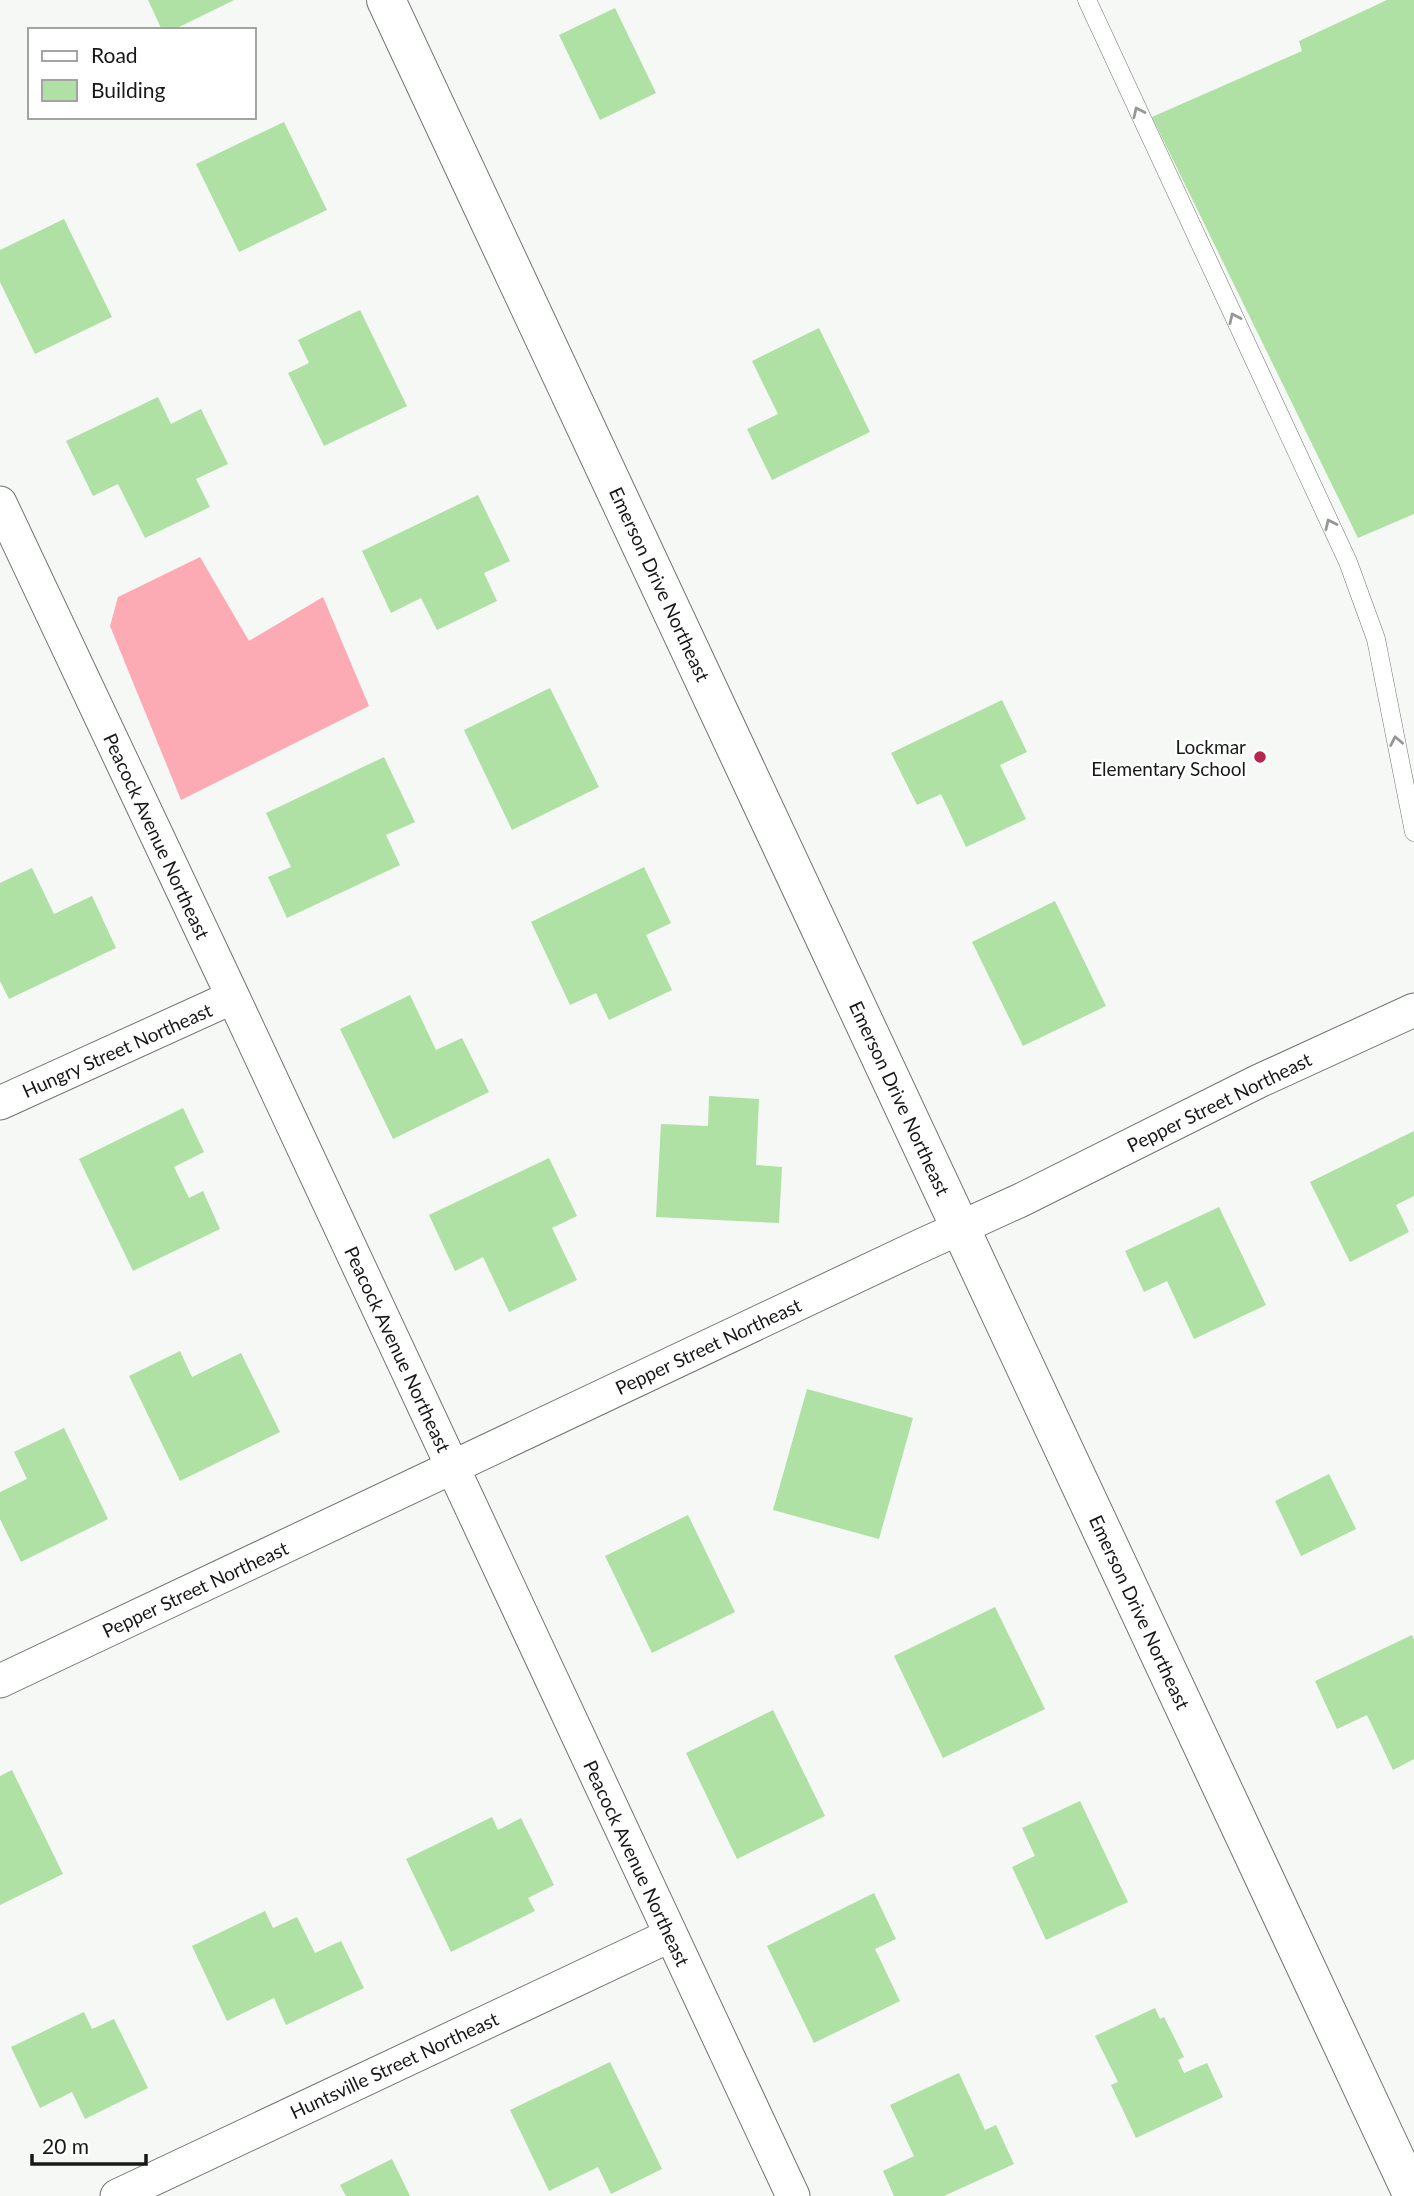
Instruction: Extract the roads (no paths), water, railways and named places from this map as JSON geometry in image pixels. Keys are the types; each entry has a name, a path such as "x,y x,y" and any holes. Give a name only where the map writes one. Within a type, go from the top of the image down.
{"street":[{"name":"Emerson Drive Northeast","path":"386,0 1413,2196"},
{"name":"Peacock Avenue Northeast","path":"0,503 793,2196"},
{"name":"Hungry Street Northeast","path":"0,1103 233,997"},
{"name":"Pepper Street Northeast","path":"0,1681 1021,1200 1257,1082 1414,1010"},
{"name":"Huntsville Street Northeast","path":"117,2196 671,1935"}],"lane":[{"path":"1087,0 1348,562 1376,639 1414,832"}],"place":[{"name":"Lockmar Elementary School","path":"1260,757"}]}
